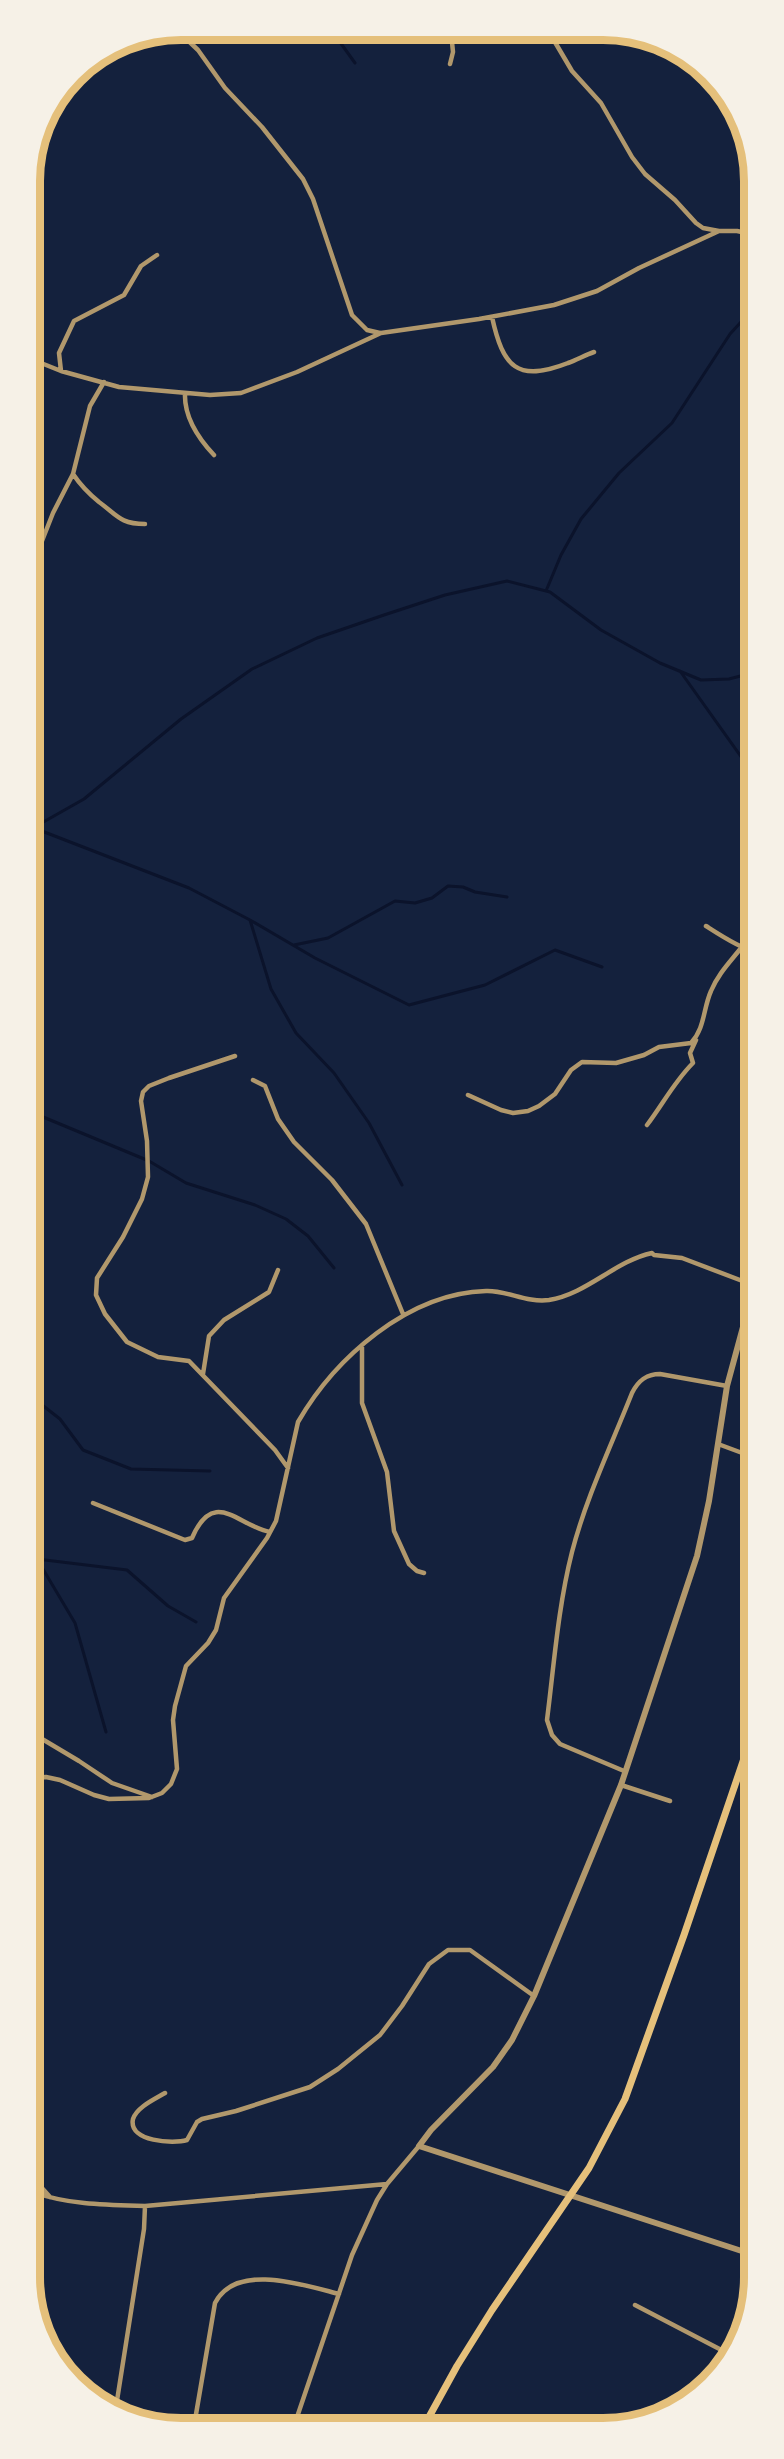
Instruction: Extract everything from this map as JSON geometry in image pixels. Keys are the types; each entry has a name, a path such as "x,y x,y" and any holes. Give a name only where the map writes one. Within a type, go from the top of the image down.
{"main road":[{"path":"428,2418 492,2310 571,2197 602,2147 625,2099 743,1761"}],"street":[{"path":"450,64 453,52 451,40"},
{"path":"554,40 572,70 601,103 632,157 645,174 704,228 744,232"},
{"path":"188,41 198,50 225,88 262,127 303,179 313,199 352,315 367,330 381,333"},
{"path":"41,363 119,387 229,395 255,389 381,333 492,317 554,305 597,291 639,268 719,231"},
{"path":"61,371 59,353 74,321 123,295 135,280 141,266 157,255"},
{"path":"492,317 501,348 521,371 532,373 544,371 594,352"},
{"path":"41,544 53,513 74,474 90,405 104,382"},
{"path":"185,393 187,412 200,437 214,455"},
{"path":"74,474 88,494 119,519 127,523 145,524"},
{"path":"647,1125 661,1107 673,1085 693,1063 690,1053 711,991 724,967 741,948 728,938 706,927"},
{"path":"468,1095 501,1110 513,1113 528,1111 555,1094 571,1070 582,1062 616,1063 644,1055 659,1047 686,1045 697,1037"},
{"path":"235,1056 169,1078 149,1086 143,1092 141,1101 148,1149 148,1177 142,1199 123,1237 98,1278 97,1299 105,1314 127,1342 158,1356 187,1360 203,1374 275,1450 288,1468"},
{"path":"253,1080 265,1086 279,1119 294,1142 332,1180 366,1224 403,1314"},
{"path":"40,1777 60,1780 109,1799 152,1797 162,1793 171,1784 177,1769 173,1720 186,1666 216,1630 224,1598 270,1532 282,1498 289,1454 298,1422 304,1410 362,1345 403,1314 427,1304 485,1290 531,1300 550,1300 593,1282 641,1255 652,1252 654,1255 682,1258 743,1281"},
{"path":"203,1374 209,1336 224,1320 269,1292 278,1270"},
{"path":"297,2418 352,2255 377,2199 431,2130 493,2067 512,2040 534,1996 621,1785 697,1556 709,1501 727,1386 743,1325"},
{"path":"362,1345 362,1403 387,1472 394,1531 409,1564 424,1573"},
{"path":"624,1771 560,1744 549,1729 548,1720 560,1624 572,1554 580,1525 632,1394 640,1381 649,1375 660,1374 727,1386"},
{"path":"718,1444 743,1453"},
{"path":"93,1503 185,1540 192,1538 203,1518 220,1512 236,1516 261,1531 270,1532"},
{"path":"40,1738 112,1784 152,1797"},
{"path":"621,1785 670,1801"},
{"path":"165,2092 142,2108 134,2118 133,2124 136,2130 146,2138 172,2142 187,2140 197,2122 202,2119 236,2111 310,2087 338,2069 380,2035 429,1964 448,1950 470,1950 534,1996"},
{"path":"418,2146 743,2251"},
{"path":"40,2195 52,2199 94,2205 145,2206 387,2184"},
{"path":"40,2186 52,2199"},
{"path":"117,2403 144,2229 145,2206"},
{"path":"195,2418 215,2303 221,2293 228,2287 276,2279 339,2294"},
{"path":"635,2305 723,2351"}],"waterway":[{"path":"339,41 355,63"},
{"path":"546,591 561,555 581,519 619,473 672,423 730,334 744,319"},
{"path":"41,824 84,799 181,719 252,669 317,638 445,595 507,581 550,592 601,630 660,663 701,680 729,679 744,675"},
{"path":"680,671 744,760"},
{"path":"41,831 189,888 315,958 409,1005 485,985 555,950 602,967"},
{"path":"294,945 328,938 395,901 415,903 432,898 448,886 507,897"},
{"path":"250,920 271,989 296,1033 334,1073 369,1123 402,1185"},
{"path":"41,1116 149,1161 186,1183 255,1205 286,1219 308,1236 334,1268"},
{"path":"40,1404 60,1419 83,1450 131,1469 210,1471"},
{"path":"40,1559 127,1570 168,1606 196,1622"},
{"path":"40,1565 75,1623 106,1732"}]}
